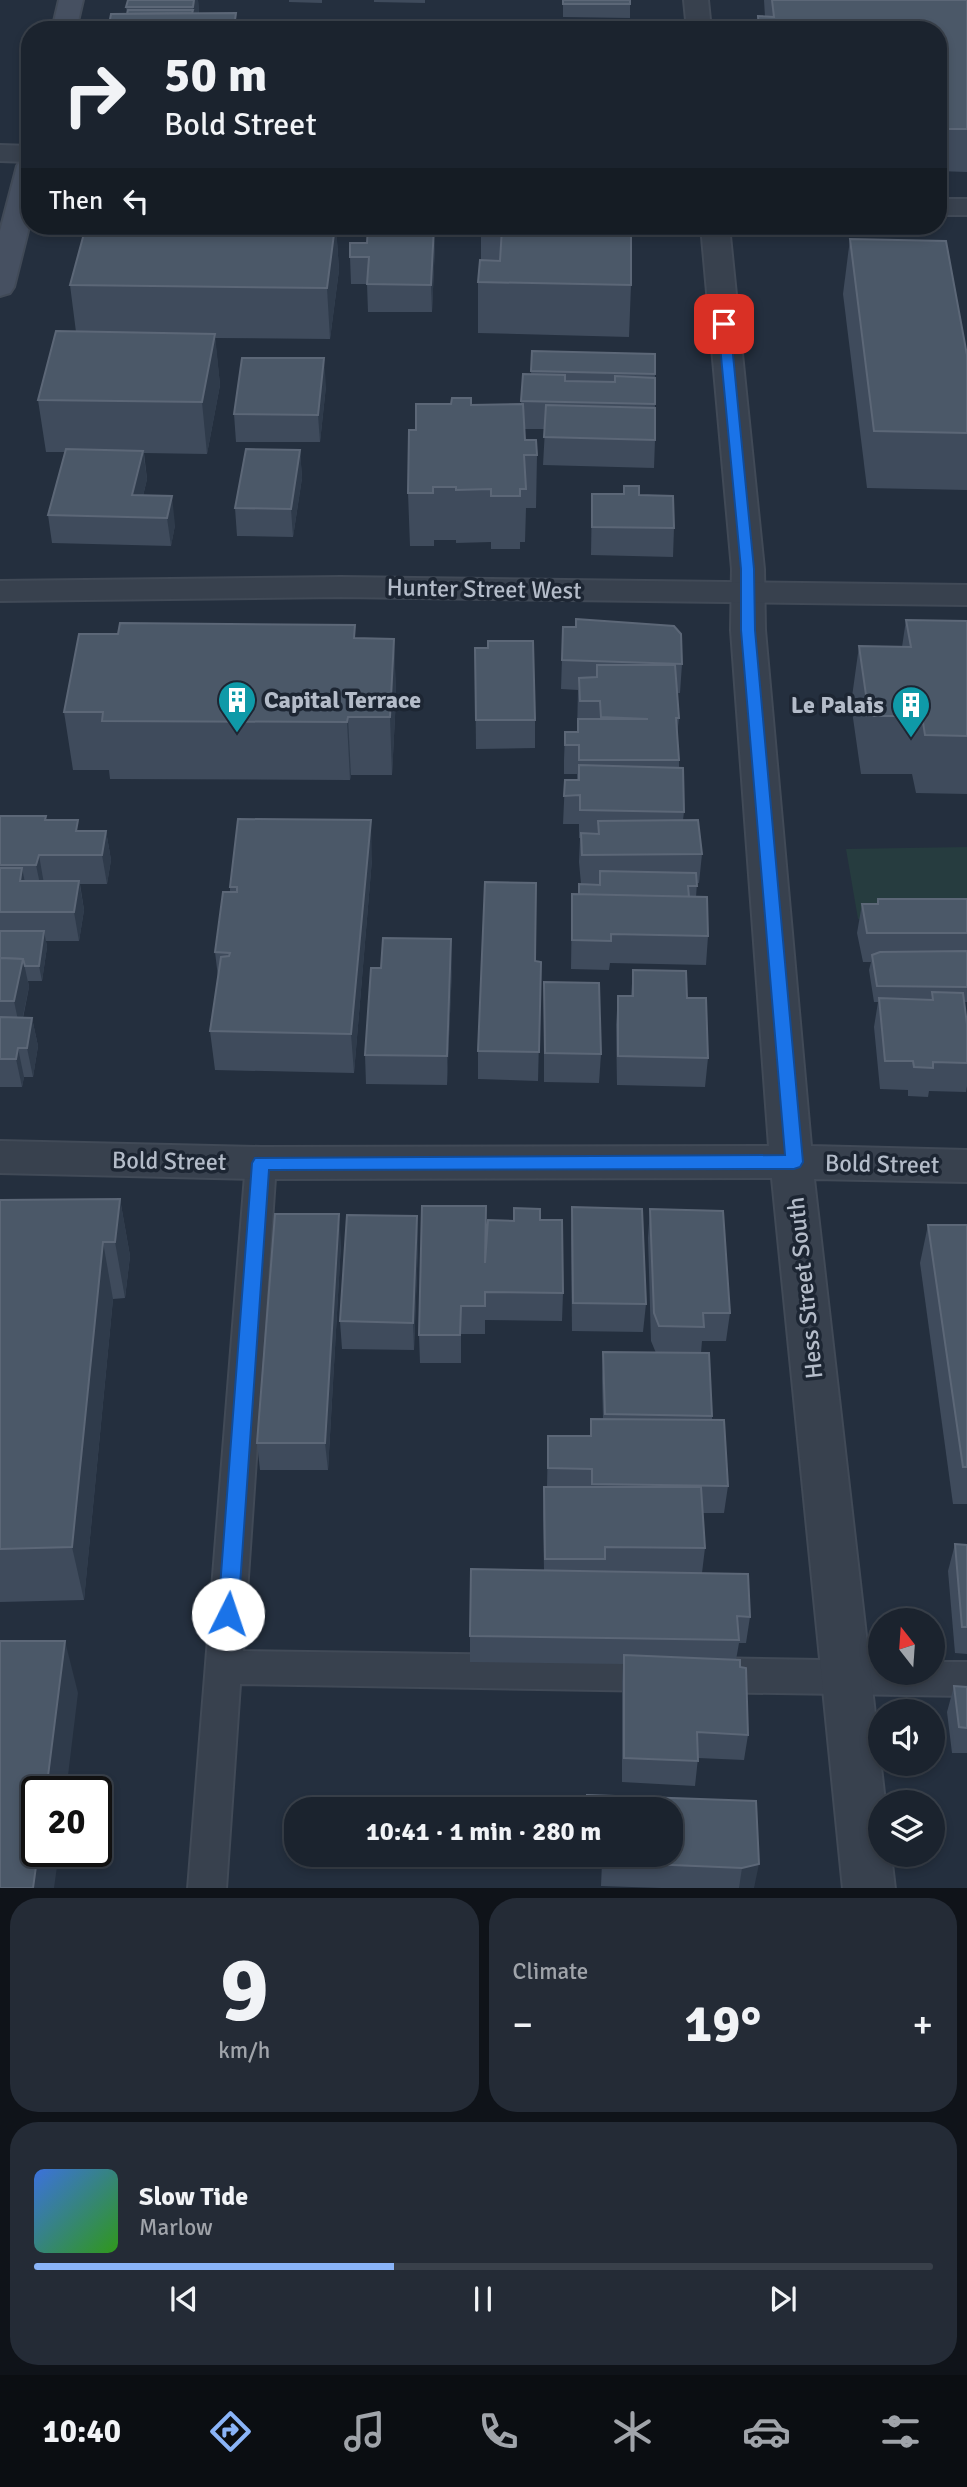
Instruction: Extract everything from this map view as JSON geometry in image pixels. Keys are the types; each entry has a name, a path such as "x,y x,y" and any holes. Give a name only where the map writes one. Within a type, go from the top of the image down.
{"main road":[{"path":"66,21 71,0"},
{"path":"0,288 21,214"}],"street":[{"path":"696,0 698,21"},
{"path":"0,153 21,154"},
{"path":"947,207 967,207"},
{"name":"Hess Street South","path":"716,235 748,569 749,643 796,1205 869,1888"},
{"name":"Hunter Street West","path":"0,591 341,587 967,595"},
{"name":"Bold Street","path":"0,1157 261,1163 794,1162 967,1166"}],"lane":[{"path":"207,1888 261,1163"},
{"path":"224,1667 967,1679"}],"green space":[{"path":"967,847 967,918 858,919 846,849"}],"building":[{"path":"128,0 194,0 193,7 126,7"},
{"path":"563,0 630,0 630,4 563,4"},
{"path":"772,0 967,0 967,129 947,129 947,21 758,21 758,16 774,17"},
{"path":"128,10 193,10 192,13 127,14"},
{"path":"236,13 235,20 271,20 110,21 111,14"},
{"path":"84,235 334,235 327,288 70,285"},
{"path":"367,235 434,235 431,285 367,284 369,257 350,257 350,243 367,243"},
{"path":"502,235 631,235 631,285 478,282 480,260 500,261"},
{"path":"850,239 946,241 967,355 967,433 874,431"},
{"path":"56,331 215,334 202,402 38,400"},
{"path":"532,351 655,354 655,374 531,371"},
{"path":"242,358 324,358 318,415 234,414"},
{"path":"523,374 565,375 565,381 615,382 615,376 655,378 655,404 521,401"},
{"path":"452,398 471,398 471,405 523,404 525,440 536,440 537,455 524,455 526,489 520,489 520,496 491,496 491,489 456,490 456,487 433,487 433,493 408,493 409,430 416,430 416,404 451,404"},
{"path":"546,405 655,408 655,440 544,437"},
{"path":"66,449 143,451 132,495 172,496 167,518 48,515"},
{"path":"246,449 300,450 291,509 235,508"},
{"path":"624,486 639,486 639,495 673,496 674,528 592,527 592,494 624,494"},
{"path":"576,619 674,626 681,634 682,664 562,660 563,627 576,627"},
{"path":"906,620 967,621 967,736 925,735 922,716 869,716 859,646 911,647"},
{"path":"120,623 355,625 354,638 394,639 390,717 348,717 347,722 102,721 103,712 64,712 79,634 118,634"},
{"path":"488,641 533,641 535,720 476,720 475,648 488,648"},
{"path":"597,665 675,665 679,760 579,760 579,745 565,745 565,732 578,732 578,719 648,719 601,717 600,701 580,701 579,678 597,677"},
{"path":"579,765 683,768 684,812 580,810 580,795 564,796 565,780 579,780"},
{"path":"0,816 46,816 45,820 78,820 76,831 106,831 102,855 39,855 36,865 0,865"},
{"path":"238,819 371,820 351,1034 210,1031 221,957 229,956 230,953 215,952 223,892 237,892 237,887 230,887"},
{"path":"698,820 702,854 582,855 581,833 599,834 598,821"},
{"path":"0,868 22,868 20,881 79,881 74,912 0,912"},
{"path":"600,871 696,873 697,886 688,886 689,897 579,895 579,884 600,885"},
{"path":"485,882 536,883 535,961 541,962 539,1052 478,1051"},
{"path":"572,894 707,897 708,936 611,934 611,941 572,940"},
{"path":"878,899 967,899 967,933 867,933 862,904 878,904"},
{"path":"0,931 44,931 39,966 25,966 23,959 0,958"},
{"path":"383,938 451,939 447,1056 365,1055 371,968 381,968"},
{"path":"967,951 967,987 877,986 872,955 880,952"},
{"path":"0,958 23,959 14,1001 0,1001"},
{"path":"633,970 686,971 687,998 706,998 708,1058 618,1056 618,996 633,996"},
{"path":"544,982 599,983 601,1054 545,1053"},
{"path":"932,992 963,993 967,1024 967,1063 933,1062 933,1068 914,1067 913,1061 885,1061 879,998 933,1000"},
{"path":"0,1017 32,1018 27,1048 18,1048 16,1059 0,1059"},
{"path":"120,1199 115,1242 103,1242 72,1547 0,1549 0,1200"},
{"path":"422,1206 486,1206 485,1263 488,1220 514,1221 514,1208 540,1209 540,1220 562,1220 563,1293 485,1292 485,1306 461,1306 460,1335 419,1335"},
{"path":"572,1207 642,1209 646,1304 573,1303"},
{"path":"650,1209 723,1211 730,1313 703,1313 704,1327 659,1326 654,1313"},
{"path":"275,1214 339,1214 325,1443 257,1443"},
{"path":"347,1215 417,1216 413,1323 340,1321"},
{"path":"928,1225 967,1225 967,1467 963,1467"},
{"path":"603,1352 709,1353 712,1416 605,1414"},
{"path":"591,1419 724,1420 728,1486 592,1484 592,1469 548,1468 548,1436 591,1436"},
{"path":"544,1487 701,1487 705,1548 605,1547 605,1559 545,1559"},
{"path":"955,1544 967,1545 967,1627 962,1627"},
{"path":"471,1569 748,1574 750,1617 737,1616 739,1640 470,1636"},
{"path":"0,1641 65,1641 48,1776 21,1776 21,1867 36,1867 33,1888 0,1888"},
{"path":"624,1655 740,1660 740,1667 746,1668 748,1735 697,1732 698,1761 624,1758"},
{"path":"954,1686 967,1687 967,1728 959,1727"},
{"path":"587,1795 643,1797 587,1797"},
{"path":"683,1798 756,1801 759,1864 742,1868 683,1865"}],"place":[{"name":"Capital Terrace","path":"237,734"},
{"name":"Le Palais","path":"911,739"}],"route":[{"path":"228,1614 261,1163 794,1162 748,630 748,569 724,324"}]}
